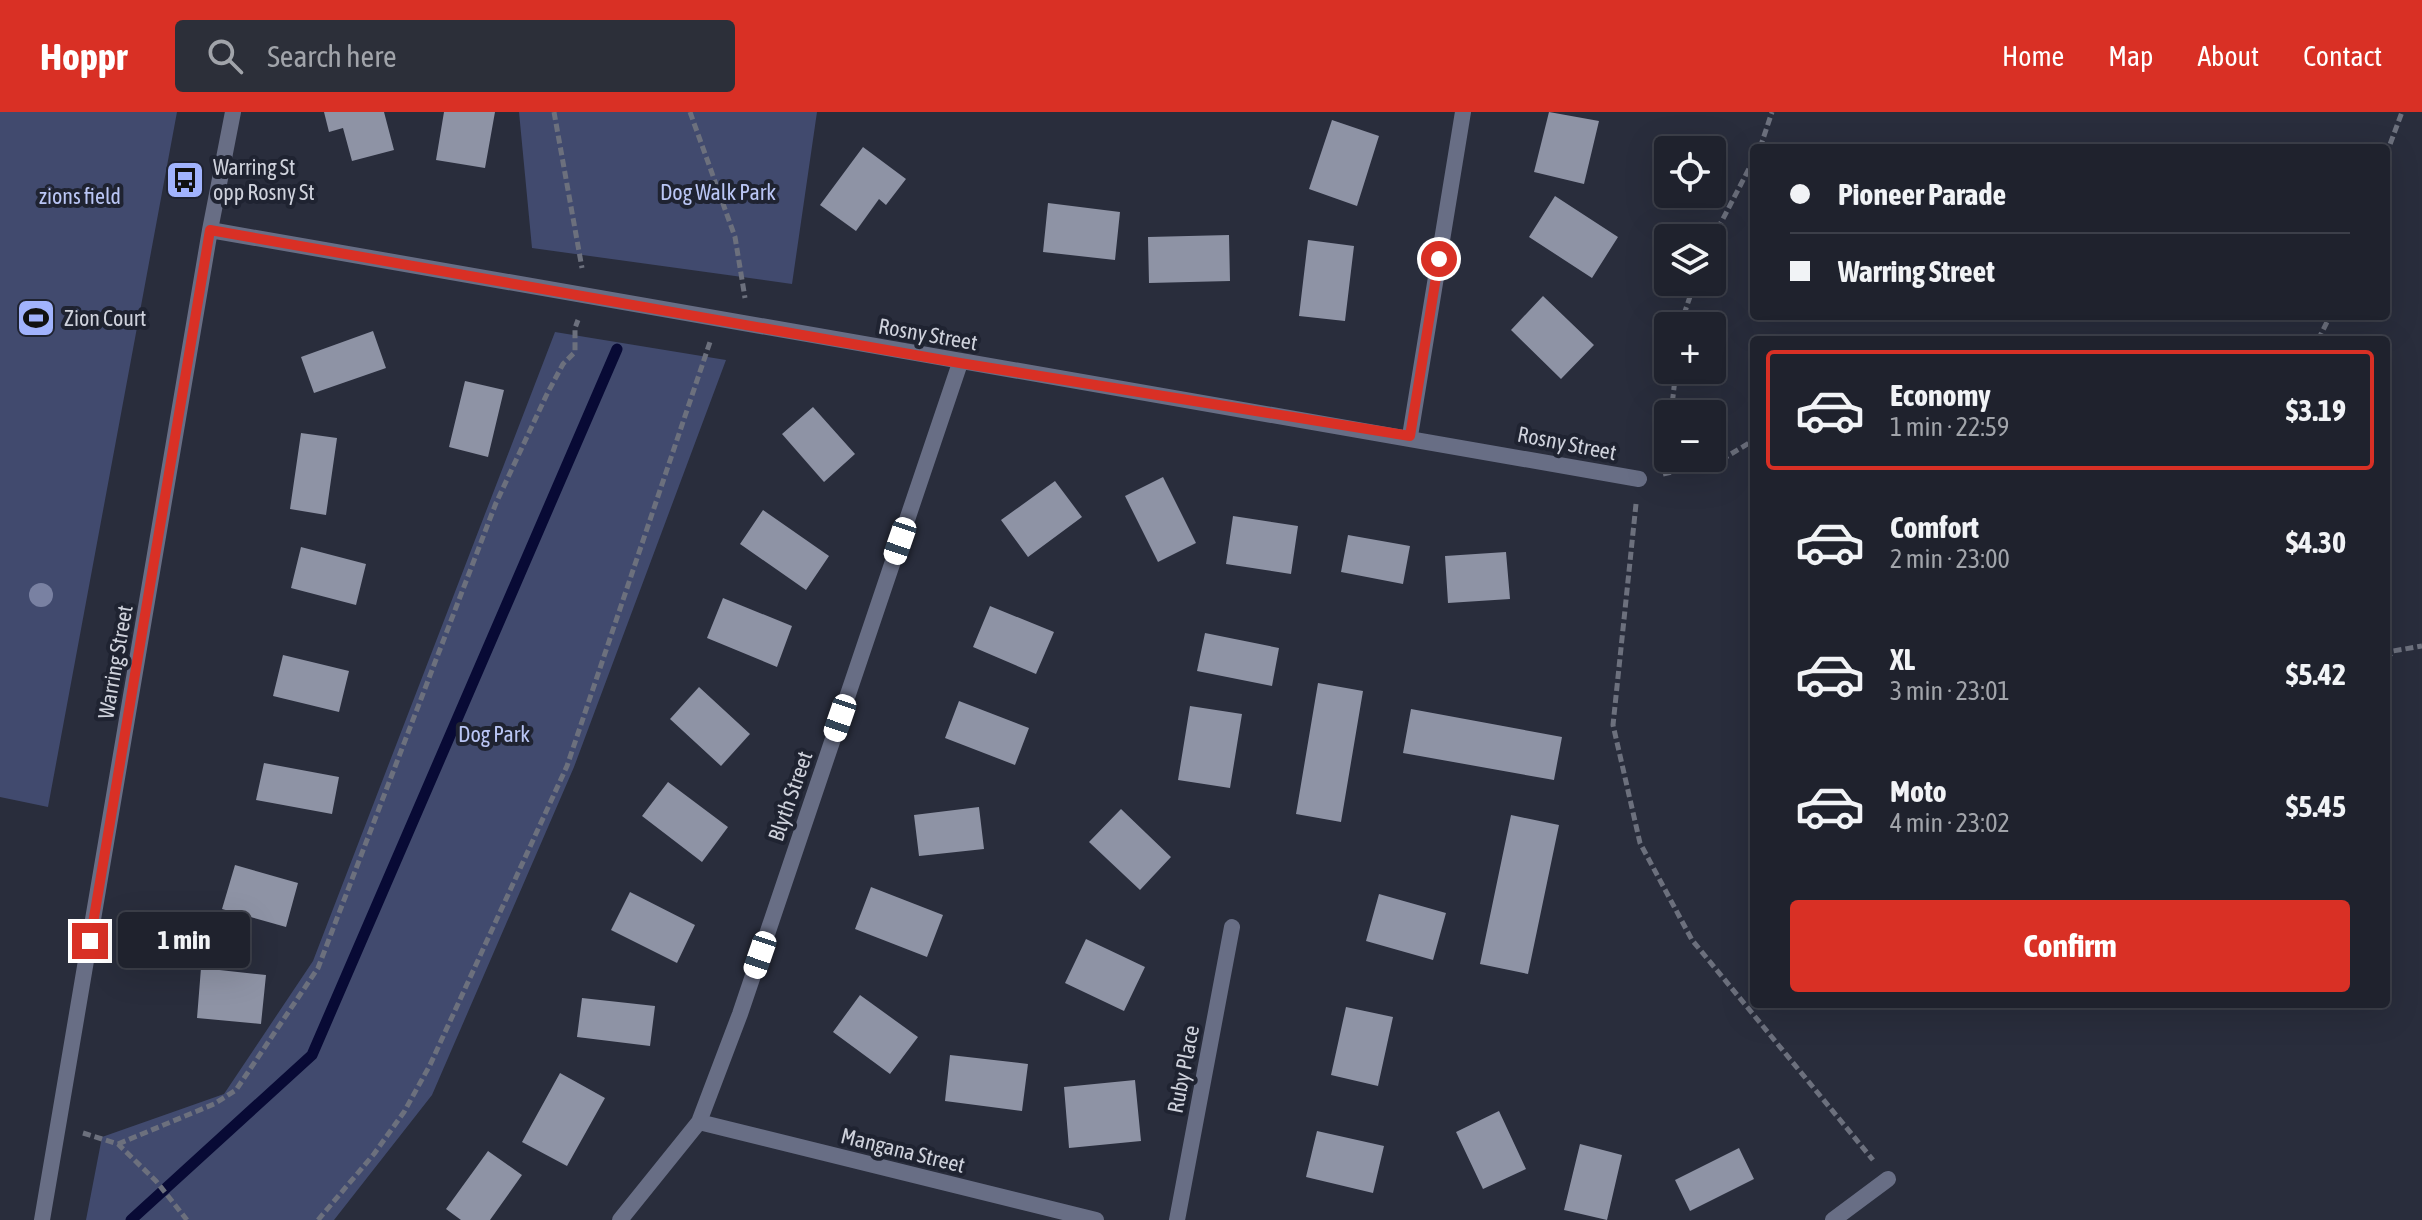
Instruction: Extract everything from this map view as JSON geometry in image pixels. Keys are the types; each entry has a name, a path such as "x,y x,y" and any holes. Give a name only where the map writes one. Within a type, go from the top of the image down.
{"street":[{"name":"Warring Street","path":"42,1220 210,230 233,112"},
{"path":"1410,436 1463,112"},
{"name":"Rosny Street","path":"210,230 588,298 750,323 960,363 1410,436 1639,479"},
{"name":"Blyth Street","path":"620,1220 699,1122 740,1014 960,363"},
{"name":"Ruby Place","path":"1177,1220 1232,927"},
{"name":"Mangana Street","path":"699,1122 1096,1220"},
{"path":"1833,1220 1888,1179"}],"path":[{"path":"118,1144 214,1104 236,1090 318,968 496,503 547,394 563,364 575,352 575,328 588,298 554,112"},
{"path":"690,112 735,237 750,323"},
{"path":"1761,144 1772,112"},
{"path":"2390,144 2402,112"},
{"path":"1720,224 1750,167"},
{"path":"318,1220 374,1154 404,1112 430,1065 539,834 608,653 717,318"},
{"path":"1750,442 1716,463 1639,479 1613,725 1640,843 1692,940 1888,1179"},
{"path":"2390,655 2393,651 2422,646"},
{"path":"59,1126 118,1144 156,1181 187,1220"}],"green space":[{"name":"zions field","path":"0,112 177,112 48,807 0,797"},
{"name":"Dog Walk Park","path":"519,112 817,112 792,284 532,248"},
{"name":"Dog Park","path":"555,332 726,360 574,767 432,1095 334,1220 86,1220 102,1137 224,1094 313,961"}],"building":[{"path":"324,112 384,112 394,150 352,161 343,128 329,132"},
{"path":"444,112 495,112 485,168 436,160"},
{"path":"1549,112 1599,121 1584,184 1534,172"},
{"path":"1332,120 1379,136 1357,206 1309,189"},
{"path":"863,147 906,179 886,205 879,199 856,231 820,205"},
{"path":"1555,196 1618,237 1592,278 1529,237"},
{"path":"1048,203 1120,212 1115,260 1043,252"},
{"path":"1229,235 1230,281 1149,283 1148,237"},
{"path":"1308,240 1354,246 1345,321 1299,316"},
{"path":"1543,296 1594,345 1561,379 1511,330"},
{"path":"373,331 386,368 314,393 301,357"},
{"path":"465,381 504,390 488,457 449,447"},
{"path":"813,407 855,454 824,482 782,434"},
{"path":"301,433 337,438 326,515 290,509"},
{"path":"1163,477 1196,543 1158,562 1125,496"},
{"path":"1055,481 1082,517 1028,557 1001,520"},
{"path":"763,510 829,556 806,590 740,544"},
{"path":"1233,516 1298,526 1291,574 1226,564"},
{"path":"1348,535 1410,546 1403,584 1341,572"},
{"path":"301,547 366,564 356,605 291,588"},
{"path":"1506,552 1510,599 1448,603 1445,556"},
{"path":"723,598 792,626 777,667 707,638"},
{"path":"990,606 1054,632 1036,674 973,647"},
{"path":"1205,633 1279,648 1272,686 1197,671"},
{"path":"283,655 349,671 339,712 273,696"},
{"path":"1318,683 1363,691 1341,822 1296,814"},
{"path":"699,687 750,734 721,766 670,719"},
{"path":"959,701 1029,728 1015,765 945,738"},
{"path":"1190,706 1242,714 1230,788 1178,780"},
{"path":"1411,709 1562,737 1554,780 1403,753"},
{"path":"264,763 339,777 332,814 256,800"},
{"path":"668,782 728,827 702,862 642,816"},
{"path":"979,807 984,849 919,856 914,815"},
{"path":"1121,809 1171,857 1140,890 1089,842"},
{"path":"1511,815 1559,825 1528,974 1480,964"},
{"path":"235,865 298,883 286,927 222,909"},
{"path":"871,887 943,915 927,957 855,929"},
{"path":"630,892 695,925 677,963 611,930"},
{"path":"1379,894 1446,913 1433,960 1366,941"},
{"path":"1086,939 1145,967 1124,1011 1065,983"},
{"path":"201,968 266,975 261,1024 197,1018"},
{"path":"860,995 918,1037 890,1074 833,1032"},
{"path":"582,998 655,1006 650,1046 577,1037"},
{"path":"1346,1007 1393,1017 1378,1086 1331,1075"},
{"path":"950,1055 1028,1064 1022,1111 945,1101"},
{"path":"560,1073 605,1098 567,1166 522,1142"},
{"path":"1135,1080 1141,1141 1069,1148 1064,1087"},
{"path":"1499,1111 1526,1169 1483,1189 1456,1132"},
{"path":"1317,1131 1384,1146 1373,1193 1306,1177"},
{"path":"1580,1144 1622,1155 1607,1220 1564,1210"},
{"path":"1739,1148 1754,1179 1690,1211 1675,1180"},
{"path":"488,1151 522,1175 490,1220 461,1220 446,1209"}],"waterway":[{"path":"131,1220 312,1055 617,349"}],"place":[{"name":"Warring St opp Rosny St","path":"185,180"},
{"name":"Zion Court","path":"36,318"}],"route":[{"path":"90,941 210,230 588,298 750,323 960,363 1410,436 1439,259"}]}
